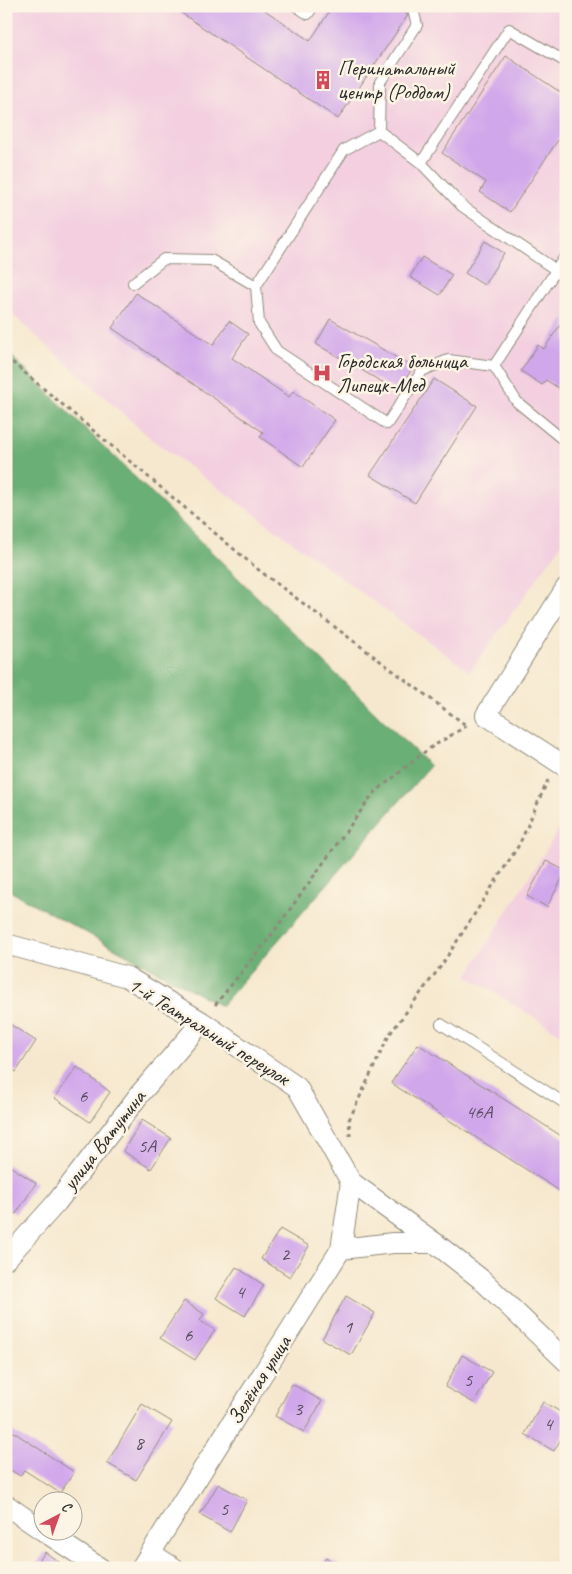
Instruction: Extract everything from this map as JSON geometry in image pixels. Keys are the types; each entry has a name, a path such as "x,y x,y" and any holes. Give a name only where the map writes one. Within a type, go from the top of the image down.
{"street":[{"path":"561,764 486,715 566,588"},
{"name":"1-й Театральный переулок","path":"6,944 127,977 202,1022 297,1087 351,1182 482,1280 566,1360"},
{"name":"улица Ватутина","path":"10,1248 57,1202 139,1095 202,1022"},
{"name":"Зелёная улица","path":"145,1560 341,1249 351,1182"},
{"path":"341,1249 393,1243 435,1243"},
{"path":"6,1506 32,1523"},
{"path":"61,1542 100,1568"},
{"path":"145,1560 174,1568"}],"lane":[{"path":"296,6 308,14 313,6"},
{"path":"379,131 380,82 418,25 412,6"},
{"path":"421,163 509,29 566,62"},
{"path":"379,131 421,163 462,206 556,270"},
{"path":"379,131 344,150 256,286 259,322 277,351 387,424 422,371 448,360 494,366 517,402 566,442"},
{"path":"494,366 566,255"},
{"path":"133,283 164,259 211,260 256,286"},
{"path":"441,1024 566,1104"}],"path":[{"path":"6,357 260,572 467,726"},
{"path":"202,1022 270,937 374,794 426,750 486,715"},
{"path":"350,1138 350,1120 389,1035 441,966 519,845 561,764"}],"shaded area":[{"name":"Городская больница Липецк-Мед","path":"6,6 566,6 566,538 470,672 149,437 6,309"},
{"path":"566,818 566,1037 467,976"}],"green space":[{"path":"6,351 430,766 221,1006 6,889"}],"building":[{"name":"Перинатальный центр (Роддом)","path":"171,6 259,6 310,41 333,6 395,6 408,15 338,119"},
{"path":"506,56 566,96 566,128 510,212 480,192 486,182 442,153"},
{"path":"485,241 504,253 484,285 465,273"},
{"path":"422,257 452,275 440,295 410,277"},
{"path":"136,293 213,345 229,321 248,334 232,358 289,397 293,391 335,420 303,467 260,437 263,432 112,328"},
{"path":"566,316 566,393 546,380 542,385 521,371 538,345 544,349"},
{"path":"330,319 413,367 398,391 316,344"},
{"path":"434,379 477,406 415,503 370,475"},
{"path":"546,861 566,871 547,907 527,896"},
{"path":"8,1023 36,1041 16,1072 6,1065 6,1025"},
{"path":"418,1044 566,1139 566,1195 391,1083"},
{"path":"77,1067 110,1092 90,1122 55,1098"},
{"path":"142,1120 171,1138 151,1169 123,1151"},
{"path":"8,1165 36,1183 16,1214 6,1207 6,1167"},
{"path":"280,1229 309,1246 290,1277 261,1259"},
{"path":"236,1267 264,1285 245,1316 216,1298"},
{"path":"346,1296 375,1313 351,1355 322,1339"},
{"path":"184,1301 204,1314 200,1321 215,1330 195,1360 160,1338"},
{"path":"462,1355 492,1372 474,1403 445,1387"},
{"path":"292,1384 322,1401 304,1432 275,1416"},
{"path":"543,1402 566,1415 566,1430 554,1451 525,1434"},
{"path":"142,1404 172,1422 136,1480 107,1463"},
{"path":"12,1431 74,1472 61,1492 24,1470 20,1476 6,1467 6,1439"},
{"path":"218,1484 247,1500 230,1532 200,1515"},
{"path":"45,1552 67,1568 34,1568"},
{"path":"326,1558 344,1568 320,1568"}],"place":[{"name":"Перинатальный центр (Роддом)","path":"323,80"},
{"name":"Городская больница Липецк-Мед","path":"322,373"}]}
